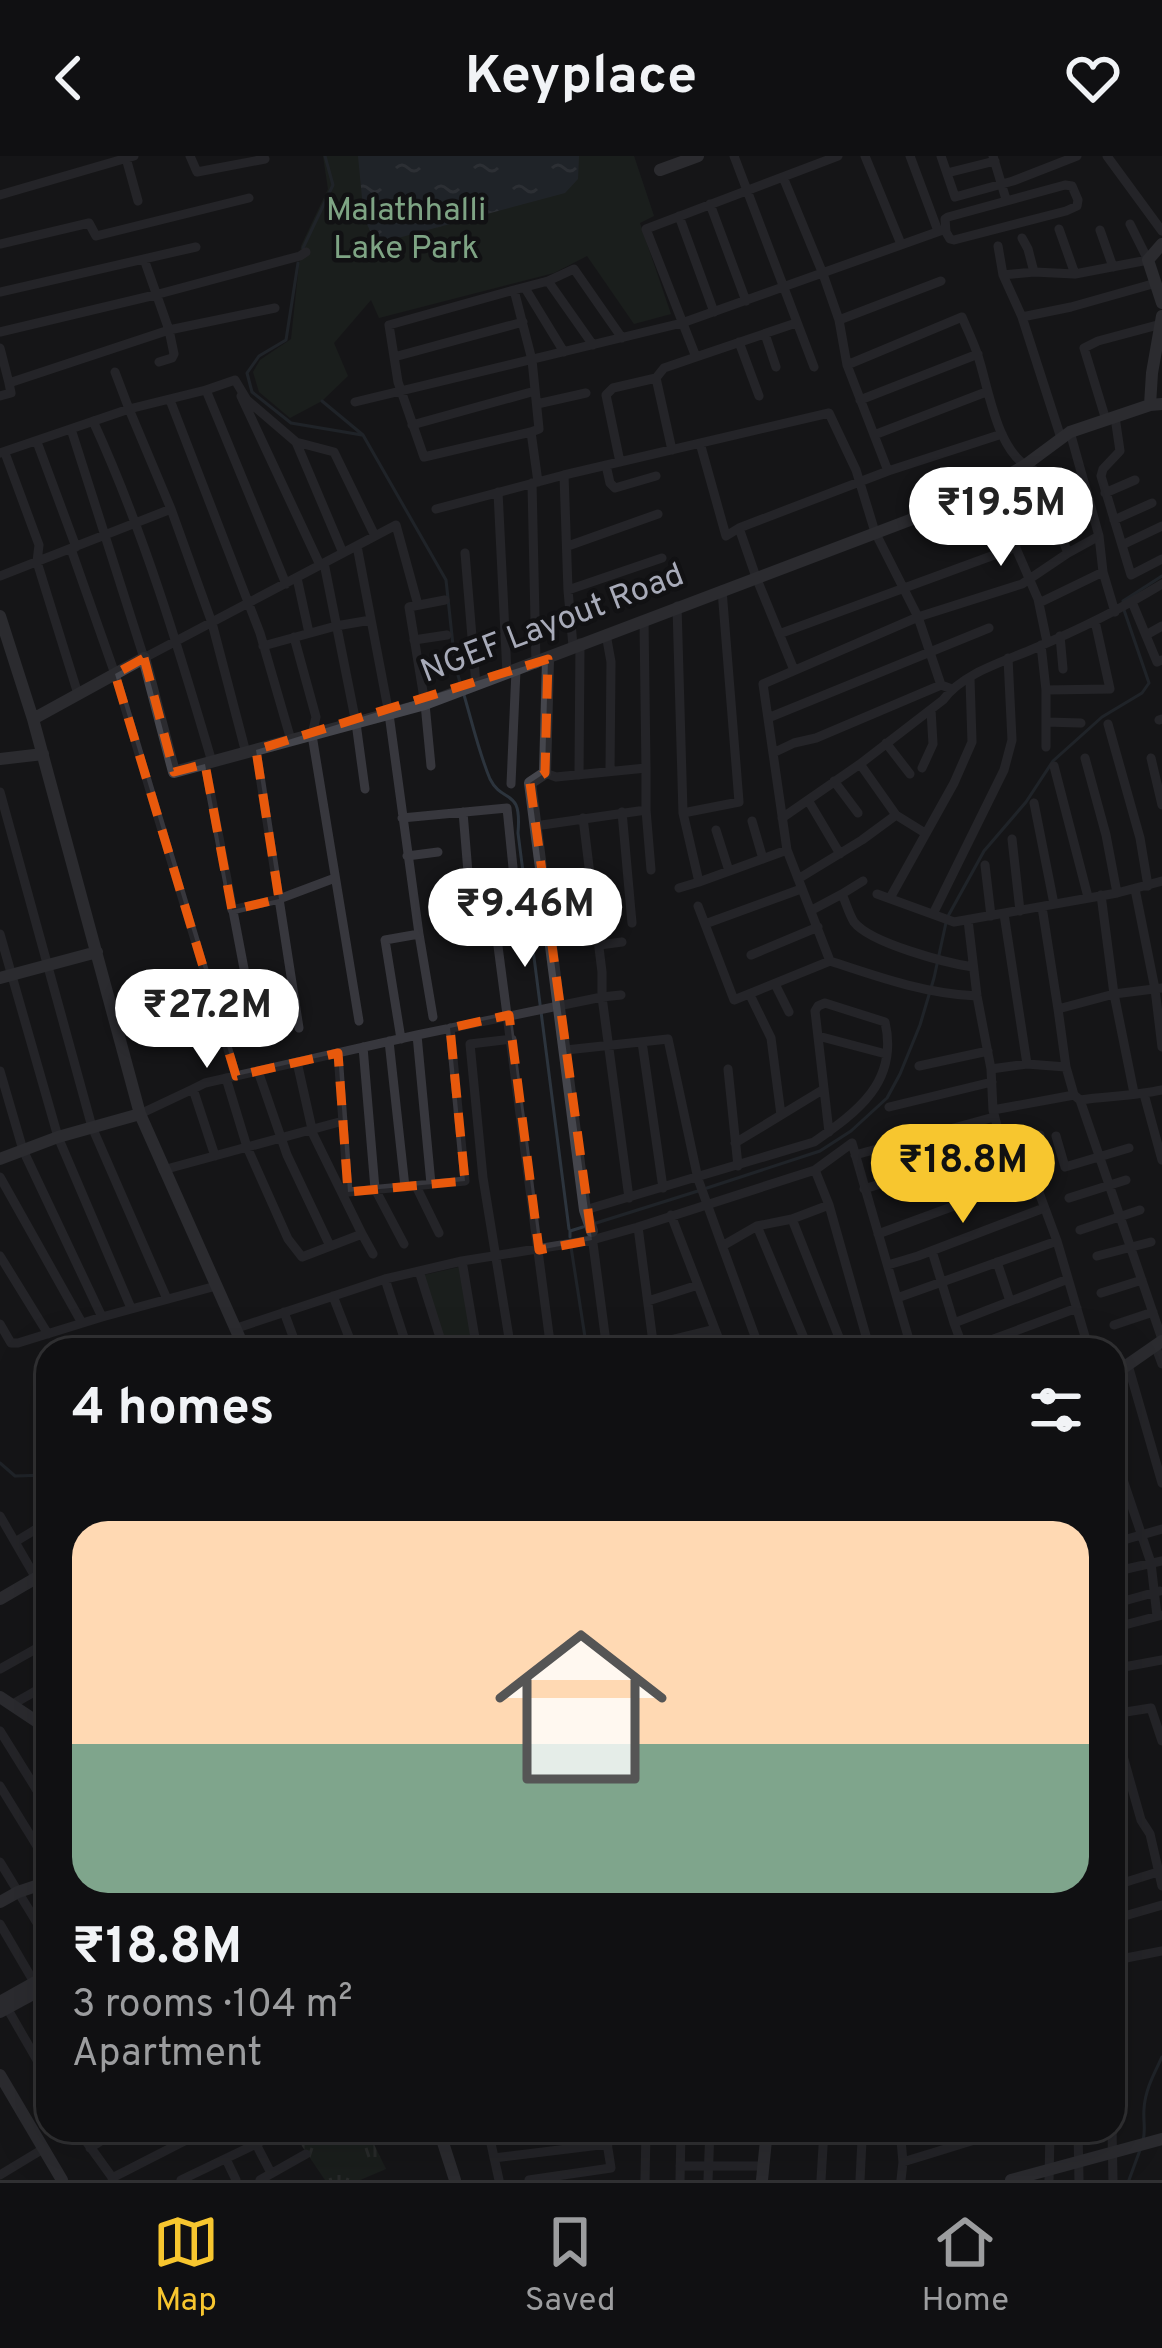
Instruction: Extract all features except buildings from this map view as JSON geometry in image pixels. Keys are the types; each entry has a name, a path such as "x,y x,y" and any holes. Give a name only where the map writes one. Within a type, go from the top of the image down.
{"street":[{"path":"190,156 197,172 265,159"},
{"path":"660,170 698,156"},
{"path":"734,156 814,368"},
{"path":"696,357 646,229 838,156"},
{"path":"865,156 901,244"},
{"path":"910,156 941,231 950,239 1066,211 1077,206 1078,200 1072,185 1065,184 948,217 941,231"},
{"path":"940,156 955,197 1077,156"},
{"path":"0,195 130,157 138,201"},
{"path":"1110,157 1162,231"},
{"path":"947,173 994,159 1005,196"},
{"path":"783,178 823,274 847,364 888,471"},
{"path":"0,244 89,223 96,236 249,198"},
{"path":"710,204 746,301"},
{"path":"679,216 714,312"},
{"path":"1130,224 1162,303"},
{"path":"1059,229 1075,274"},
{"path":"1100,230 1113,267"},
{"path":"355,402 682,323 941,231"},
{"path":"1022,238 1034,272"},
{"path":"1003,275 1075,274 1113,267 1148,260 1162,244"},
{"path":"998,246 1003,275 1066,435 1099,536 1103,572 1145,635 1157,662 1162,660"},
{"path":"0,292 196,248"},
{"path":"0,332 306,252"},
{"path":"144,259 174,355 159,362"},
{"path":"520,289 539,429 424,457 400,392 389,325 548,281 574,268 622,338"},
{"path":"548,281 593,345"},
{"path":"838,320 941,281"},
{"path":"1022,316 1156,283"},
{"path":"520,289 564,352"},
{"path":"9,383 169,331 275,308"},
{"path":"847,364 962,317 1002,434 1024,466 1034,470 1068,553"},
{"path":"1156,405 1161,320 1084,348 1120,451 1101,476 1130,575 1162,560"},
{"path":"394,357 523,322"},
{"path":"620,462 606,395 613,388 656,378 664,368 796,323"},
{"path":"765,334 776,367"},
{"path":"739,342 759,396"},
{"path":"0,348 11,393 0,396"},
{"path":"860,400 978,354"},
{"path":"115,372 212,622 251,751 299,1028"},
{"path":"656,378 672,450"},
{"path":"78,694 37,562 39,545 3,453 129,409 235,380"},
{"path":"235,380 247,400 296,442 334,452 375,536"},
{"path":"235,380 322,564 356,723 365,790"},
{"path":"206,391 286,584"},
{"path":"412,425 536,391"},
{"path":"874,435 986,392"},
{"path":"537,404 586,393"},
{"path":"170,400 263,646 290,740"},
{"name":"NGEF Layout Road","path":"209,763 424,704 542,661 939,509 1024,466 1066,435 1156,405"},
{"path":"436,508 829,413 875,532 918,617 946,687 943,700 931,710 782,818"},
{"path":"93,421 176,641 209,763 258,1042"},
{"path":"71,429 144,658 174,772 209,763"},
{"path":"531,432 545,773"},
{"path":"700,443 726,536 888,471 1002,434"},
{"path":"38,442 115,674 247,1147 298,1256 362,1234"},
{"path":"296,442 343,553"},
{"path":"606,465 615,488 656,476"},
{"path":"565,475 579,775"},
{"path":"1105,493 1135,480"},
{"path":"989,486 1039,603 1046,747"},
{"path":"498,492 512,671 511,784"},
{"path":"1114,520 1152,503"},
{"path":"0,576 171,508"},
{"path":"568,546 658,514"},
{"path":"33,718 396,525 418,605"},
{"path":"1122,545 1162,526"},
{"path":"739,528 794,670"},
{"path":"830,961 787,850 763,684 918,617 1030,579 1099,536"},
{"path":"357,546 389,714 434,1017"},
{"path":"779,634 1016,547"},
{"path":"466,553 467,689"},
{"path":"568,590 662,558"},
{"path":"1039,603 1103,572"},
{"path":"297,578 308,633"},
{"path":"773,753 970,679 1124,607 1162,584"},
{"path":"683,813 739,802 722,590"},
{"path":"430,766 409,607 445,601"},
{"path":"677,607 683,813 699,881"},
{"path":"0,616 33,718 140,1114 241,1338"},
{"path":"263,646 371,620"},
{"path":"644,621 651,870"},
{"path":"1046,690 1110,689 1095,621"},
{"path":"1145,635 1162,626"},
{"path":"768,718 989,628"},
{"path":"606,634 611,662 610,771"},
{"path":"414,640 447,635"},
{"path":"294,637 316,717 312,734 358,1021"},
{"path":"1060,637 1063,670"},
{"path":"933,914 1004,770 1012,740 1008,658"},
{"path":"890,898 972,742 970,679"},
{"path":"922,767 933,744 931,710"},
{"path":"1046,722 1081,723"},
{"path":"1108,724 1140,838 1148,886"},
{"path":"886,743 910,774"},
{"path":"0,759 43,754"},
{"path":"1085,758 1117,893"},
{"path":"1151,758 1162,805"},
{"path":"860,764 896,815 925,832"},
{"path":"1054,766 1095,896 1139,1094 1162,1160"},
{"path":"545,773 556,777 646,768"},
{"path":"545,773 530,783 546,1008 566,1050 605,1338"},
{"path":"834,781 858,813"},
{"path":"0,792 92,1127 167,1298"},
{"path":"808,800 840,854"},
{"path":"1034,803 1054,904"},
{"path":"402,818 507,808 518,917 495,920 550,1338"},
{"path":"535,826 646,810"},
{"path":"464,812 473,933 496,931"},
{"path":"622,812 632,922"},
{"path":"705,924 800,884 896,815"},
{"path":"583,818 628,1198"},
{"path":"752,821 763,859"},
{"path":"716,830 729,871"},
{"path":"1012,839 1020,911"},
{"path":"679,888 787,850"},
{"path":"407,856 438,852"},
{"path":"985,865 991,916"},
{"path":"232,910 335,878"},
{"path":"812,910 863,881"},
{"path":"877,894 949,921 1162,881"},
{"path":"1135,889 1159,989 1162,1047"},
{"path":"842,895 856,926 927,957 973,967"},
{"path":"698,906 734,1000 830,961 930,991 977,996"},
{"path":"1042,907 1066,1066 1153,1312 1162,1364"},
{"path":"1004,914 1027,1064"},
{"path":"968,920 991,1069 993,1113 1002,1145"},
{"path":"751,955 818,927"},
{"path":"0,934 6,976 58,1137 131,1309"},
{"path":"419,934 386,940 410,1186 439,1232"},
{"path":"599,945 622,942"},
{"path":"6,976 97,952"},
{"path":"775,984 789,1012"},
{"path":"1058,1009 1114,994 1159,989"},
{"path":"0,1159 140,1114 231,1077 621,995"},
{"path":"750,995 771,1038 781,1115"},
{"path":"237,1328 385,1279 557,1246 628,1198 698,1181 814,1142 829,1132 866,1102 879,1084 886,1054 885,1022 825,1004 815,1011 829,1132"},
{"path":"338,1053 348,1192 465,1181 450,1028"},
{"path":"417,1035 431,1184"},
{"path":"818,1036 886,1054"},
{"path":"510,1338 483,1178 470,1044 512,1039"},
{"path":"566,1050 668,1039 698,1181 756,1338"},
{"path":"642,1042 663,1188"},
{"path":"363,1047 375,1190 404,1244"},
{"path":"919,1066 988,1051"},
{"path":"297,1062 311,1129 373,1254"},
{"path":"991,1069 1066,1066"},
{"path":"728,1069 737,1166"},
{"path":"0,1071 23,1150 102,1317"},
{"path":"258,1071 287,1155 330,1246"},
{"path":"889,1107 992,1082"},
{"path":"193,1089 214,1156"},
{"path":"735,1143 824,1089"},
{"path":"856,1154 993,1113 1162,1090"},
{"path":"163,1170 343,1120"},
{"path":"864,1189 1040,1135"},
{"path":"1056,1136 1065,1167 1129,1148"},
{"path":"1020,1141 1085,1338"},
{"path":"589,1225 638,1227 814,1170 852,1143 909,1338"},
{"path":"814,1170 829,1205 867,1338"},
{"path":"0,1177 82,1323"},
{"path":"878,1234 1033,1177"},
{"path":"1069,1198 1126,1180"},
{"path":"724,1245 758,1226 829,1205"},
{"path":"888,1265 1044,1208"},
{"path":"1079,1230 1140,1210"},
{"path":"671,1215 718,1338"},
{"path":"792,1219 839,1338"},
{"path":"758,1226 804,1338"},
{"path":"638,1227 653,1338"},
{"path":"897,1298 1057,1241"},
{"path":"1096,1256 1151,1242"},
{"path":"932,1251 960,1338"},
{"path":"0,1256 48,1334"},
{"path":"462,1261 475,1338"},
{"path":"997,1262 1010,1301"},
{"path":"419,1271 440,1338"},
{"path":"385,1279 404,1338"},
{"path":"954,1323 1068,1279"},
{"path":"1101,1293 1142,1280"},
{"path":"648,1301 698,1285"},
{"path":"0,1324 11,1343 216,1286"},
{"path":"333,1296 349,1338"},
{"path":"996,1338 1077,1308"},
{"path":"284,1312 294,1338"},
{"path":"1114,1325 1153,1312"},
{"path":"676,1338 715,1329"},
{"path":"1160,1342 1127,1365 1162,1483"},
{"path":"1125,1485 1156,1562 1160,1616 1125,1625"},
{"path":"0,1516 3,1530 36,1567"},
{"path":"15,1542 36,1529"},
{"path":"1125,1540 1162,1529"},
{"path":"1125,1569 1156,1562"},
{"path":"0,1599 36,1578"},
{"path":"1125,1601 1159,1591"},
{"path":"0,1669 36,1649"},
{"path":"1125,1667 1162,1660"},
{"path":"6,1701 36,1689"},
{"path":"6,1701 36,1719"},
{"path":"1125,1712 1156,1707 1162,1741"},
{"path":"0,1731 36,1788"},
{"path":"1125,1773 1150,1834 1162,1886"},
{"path":"32,1782 36,1780"},
{"path":"0,1786 36,1844"},
{"path":"1150,1834 1162,1824"},
{"path":"0,1862 36,1921"},
{"path":"1125,1881 1159,1865"},
{"path":"0,1902 36,1886"},
{"path":"1125,1916 1162,1905"},
{"path":"0,1924 36,1980"},
{"path":"1125,1958 1162,1952"},
{"path":"36,1988 2,2003 36,2059"},
{"path":"0,2074 36,2137"},
{"path":"1011,2180 1049,2175 1162,2139"},
{"path":"39,2142 62,2180"},
{"path":"86,2142 113,2179 183,2142"},
{"path":"90,2147 98,2142"},
{"path":"181,2180 260,2142"},
{"path":"443,2142 454,2180"},
{"path":"490,2142 499,2180"},
{"path":"645,2180 646,2142"},
{"path":"680,2180 681,2142"},
{"path":"708,2180 710,2142"},
{"path":"680,2166 762,2173 766,2142"},
{"path":"821,2180 823,2142"},
{"path":"860,2180 862,2142"},
{"path":"901,2180 902,2142"},
{"path":"944,2142 944,2148"},
{"path":"903,2162 958,2142"},
{"path":"1049,2175 1050,2142"},
{"path":"1078,2142 1078,2180"},
{"path":"1112,2142 1112,2180"},
{"path":"256,2144 272,2174"},
{"path":"494,2158 608,2144 611,2168 529,2180"},
{"path":"0,2175 43,2149"},
{"path":"260,2180 306,2154"},
{"path":"226,2159 236,2180"}],"highlighted area":[{"path":"144,658 174,772 205,764 232,910 279,899 256,750 548,659 545,773 530,783 592,1240 539,1250 509,1015 450,1028 465,1181 348,1192 338,1053 236,1076 115,674"}],"green space":[{"name":"Malathhalli Lake Park","path":"323,156 634,156 654,216 640,223 671,314 634,324 587,256 554,273 379,318 371,300 334,343 348,376 322,401 290,418 259,392 253,372 260,360 291,339 301,246 328,189"},
{"path":"459,1267 471,1338 444,1338 424,1275"},
{"path":"299,2142 373,2142 386,2169 360,2180 325,2180"}],"water":[{"path":"358,156 579,156 578,179 565,193 383,242 375,241 364,218"}],"waterway":[{"path":"303,248 333,185 325,156"},
{"path":"298,263 286,340 259,356 247,373 252,392 291,423 362,435"},
{"path":"322,401 363,435 446,580 461,686"},
{"path":"1123,601 1162,576"},
{"path":"707,1188 820,1151 887,1098 920,1025 947,918 984,851 1053,761 1149,683 1124,610"},
{"path":"464,695 490,779 517,808 569,1229"},
{"path":"593,1224 698,1191"},
{"path":"570,1237 570,1231 583,1227"},
{"path":"571,1247 585,1338"},
{"path":"0,1463 15,1476 36,1475"},
{"path":"1143,2141 1146,2095 1162,2057"},
{"path":"1129,2180 1140,2150"}]}
